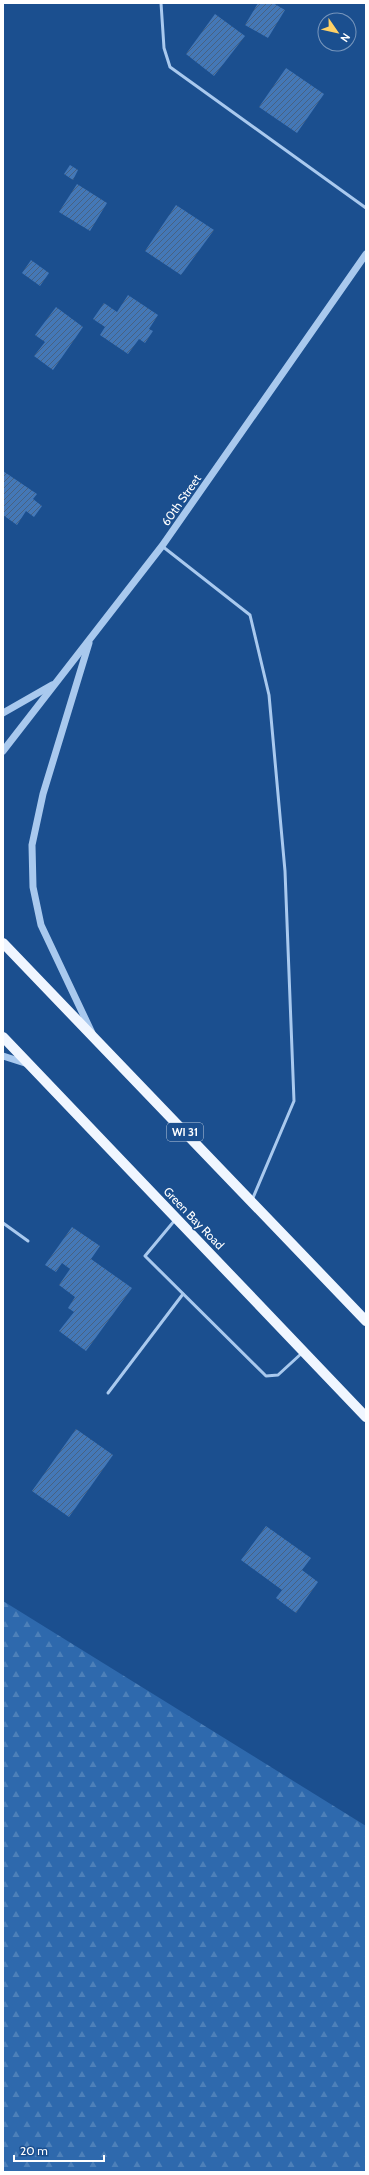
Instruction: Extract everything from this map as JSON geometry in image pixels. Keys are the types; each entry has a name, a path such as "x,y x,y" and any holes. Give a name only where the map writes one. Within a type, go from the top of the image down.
{"main road":[{"name":"WI 31","path":"3,943 366,1321"},
{"name":"Green Bay Road","path":"3,1037 366,1417"}],"street":[{"name":"60th Street","path":"3,751 162,546 366,254"},
{"path":"91,638 43,794 32,845 33,887 41,925 95,1038"},
{"path":"3,713 56,683"},
{"path":"3,1056 29,1064"}],"lane":[{"path":"161,3 164,48 170,67 366,208"},
{"path":"162,546 250,615 269,695 285,871 294,1101 251,1202"},
{"path":"176,1218 145,1256 266,1376 278,1375 304,1352"},
{"path":"3,1224 28,1241"},
{"path":"108,1393 183,1294"}],"green space":[{"path":"3,1601 366,1826 366,2172 3,2172"}],"building":[{"path":"258,3 273,3 285,10 268,38 245,25"},
{"path":"215,14 245,36 214,76 186,54"},
{"path":"286,68 324,94 297,133 259,107"},
{"path":"70,165 78,170 73,180 64,174"},
{"path":"77,184 107,203 90,231 59,212"},
{"path":"176,205 214,230 181,275 145,251"},
{"path":"31,260 49,273 40,286 22,273"},
{"path":"128,295 158,315 149,329 153,331 145,343 139,339 128,354 100,335 105,327 93,319 104,303 117,312"},
{"path":"56,307 83,327 53,370 34,356 45,342 35,335"},
{"path":"3,471 37,494 33,499 42,506 34,517 26,511 17,525 3,515"},
{"path":"72,1227 100,1246 91,1259 132,1288 86,1351 59,1331 74,1312 68,1308 75,1297 59,1285 70,1269 62,1263 56,1272 45,1265"},
{"path":"76,1429 113,1455 69,1517 32,1491"},
{"path":"266,1526 311,1558 302,1570 318,1582 296,1613 276,1598 282,1590 241,1560"}]}
